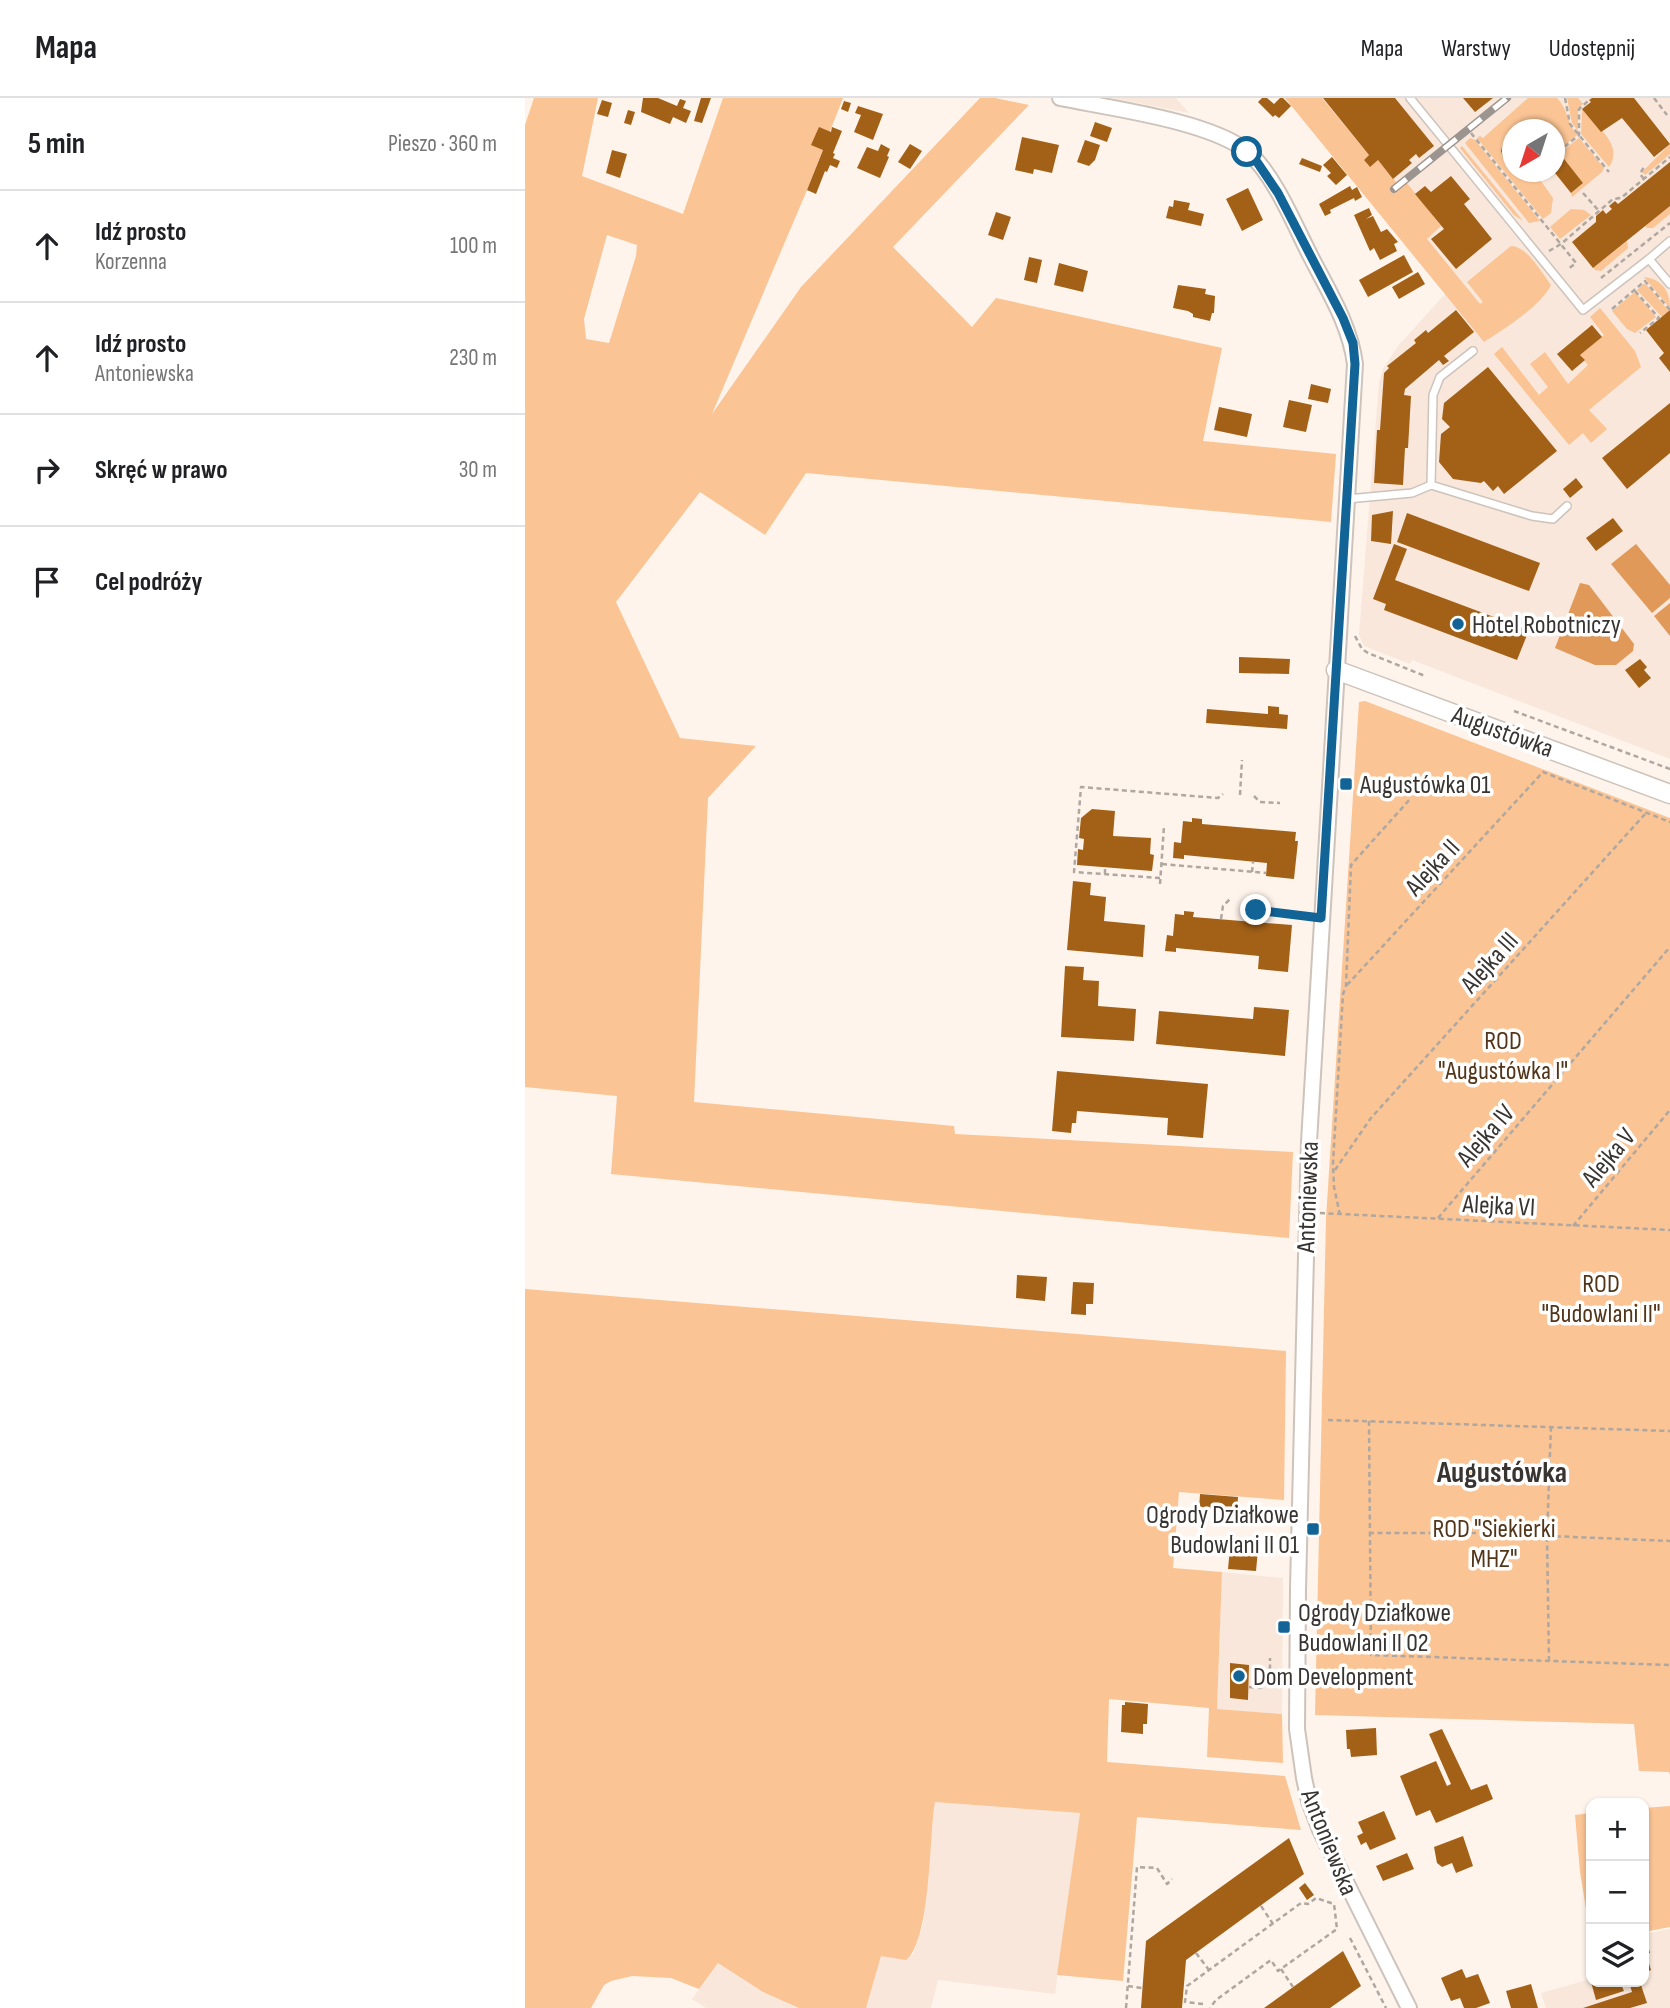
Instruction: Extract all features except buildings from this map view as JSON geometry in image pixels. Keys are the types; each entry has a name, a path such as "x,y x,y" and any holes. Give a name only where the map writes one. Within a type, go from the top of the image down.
{"street":[{"name":"Antoniewska","path":"1059,98 1211,132 1247,152 1278,193 1338,307 1353,343 1355,364 1308,1142 1297,1729 1306,1789 1320,1830 1409,2008"},
{"name":"Augustówka","path":"1336,670 1670,794"}],"lane":[{"path":"1410,98 1583,310 1670,241"},
{"path":"1649,259 1670,285"},
{"path":"1431,485 1433,395 1440,377 1473,351"},
{"path":"1346,499 1412,493 1431,485 1532,516 1553,519 1567,506"}],"path":[{"path":"1565,98 1570,124 1609,172"},
{"path":"1654,98 1667,115"},
{"path":"1565,146 1579,135 1580,109 1588,101"},
{"path":"1471,133 1576,263"},
{"path":"1549,251 1561,244 1613,199 1621,198 1670,157"},
{"path":"1644,179 1640,174 1645,165"},
{"path":"1583,193 1598,211"},
{"path":"1601,278 1670,223"},
{"path":"1612,309 1646,281 1670,310"},
{"path":"1635,290 1658,318 1640,333"},
{"path":"1339,614 1348,620 1362,649 1425,676"},
{"path":"1514,711 1670,769"},
{"path":"1240,795 1242,760"},
{"name":"Alejka II","path":"1346,986 1543,772 1647,813"},
{"path":"1160,878 1074,872 1081,787 1218,798 1223,793"},
{"path":"1254,796 1260,802 1280,803"},
{"path":"1339,1215 1333,1163 1343,994 1346,986 1351,865 1411,798"},
{"path":"1647,813 1670,822"},
{"name":"Alejka III","path":"1335,1170 1371,1118 1647,813"},
{"path":"1160,884 1164,826"},
{"path":"1252,872 1253,862"},
{"path":"1161,864 1266,873"},
{"path":"1105,867 1105,874"},
{"path":"1221,919 1223,906 1231,898"},
{"path":"1248,921 1249,909 1321,918"},
{"name":"Alejka IV","path":"1437,1219 1670,947"},
{"name":"Alejka V","path":"1573,1226 1670,1110"},
{"name":"Alejka VI","path":"1326,1213 1670,1230"},
{"path":"1328,1420 1670,1431"},
{"path":"1369,1421 1371,1654 1670,1665"},
{"path":"1549,1661 1547,1536 1551,1426"},
{"path":"1369,1533 1478,1533 1670,1541"},
{"path":"1249,1687 1260,1688 1266,1685 1271,1675 1270,1658"},
{"path":"1126,2008 1136,1867 1157,1868 1167,1884 1172,1880"},
{"path":"1203,2004 1185,2002 1187,1986 1301,1903 1308,1903 1316,1898 1334,1904 1338,1929 1280,1969"},
{"path":"1261,1906 1273,1924"},
{"path":"1350,1938 1386,2008"},
{"path":"1196,1952 1209,1970"},
{"path":"1210,2008 1216,2000 1271,1960 1293,1987"},
{"path":"1128,1986 1142,1988"}],"shaded area":[{"path":"1113,98 1176,98 1189,113"},
{"path":"1285,98 1670,98 1670,759 1412,660 1410,664 1364,646 1359,635 1379,382 1383,369 1398,346 1445,294"},
{"path":"1636,544 1670,585 1670,598 1652,613 1611,564"},
{"path":"1580,583 1589,585 1634,644 1633,651 1616,665 1595,665 1555,648"},
{"path":"1670,603 1670,636 1654,616"},
{"path":"1222,1572 1283,1578 1282,1714 1217,1709"},
{"path":"935,1802 1080,1813 1055,1994 938,1980 931,2008 866,2008 881,1956 913,1955 917,1944 923,1924"},
{"path":"1670,1929 1670,2008 1546,2008 1541,1993 1586,1980 1586,1987 1649,1987 1649,1933"},
{"path":"718,1963 763,1992 799,2008 706,2008 692,1999"}],"green space":[{"path":"534,98 598,98 582,176 683,214 723,98 843,98 712,414 801,287 980,98 995,98 1029,105 893,247 972,327 996,298 1222,348 1203,441 1336,454 1331,522 806,473 765,535 700,492 616,602 680,738 756,746 708,798 694,1102 954,1126 955,1134 1293,1152 1289,1238 611,1174 617,1096 525,1087 525,125","holes":["607,235 637,245 609,343 586,339 584,319"]},
{"path":"1285,98 1322,98 1369,155 1364,160 1369,166 1378,160 1401,188 1407,183 1441,226 1427,239 1480,304 1483,302 1467,282 1511,246 1523,250 1539,267 1551,285 1546,293 1521,316 1484,342"},
{"path":"1528,98 1557,98 1577,135 1565,145 1565,119 1504,119"},
{"path":"1567,98 1578,98 1583,104 1578,108 1578,131 1572,123"},
{"path":"1582,109 1611,143 1613,159 1609,167 1581,134"},
{"path":"1502,121 1502,169 1477,138 1483,138"},
{"path":"1470,138 1475,140 1502,174 1502,182 1509,182 1540,221 1529,223 1465,143"},
{"path":"1579,138 1604,168 1572,197 1571,193 1583,183 1565,160 1565,148"},
{"path":"1670,144 1670,154 1645,175 1642,172"},
{"path":"1462,146 1523,221 1514,215 1460,148"},
{"path":"1513,182 1542,182 1553,198 1551,213 1543,219"},
{"path":"1670,206 1670,214 1653,228 1645,226"},
{"path":"1571,209 1584,210 1591,215 1560,239 1550,227"},
{"path":"1627,241 1628,248 1601,271 1593,268"},
{"path":"1644,277 1656,280 1664,287 1670,308"},
{"path":"1645,283 1669,311 1662,317 1637,290"},
{"path":"1635,292 1656,317 1635,333 1627,329 1612,311"},
{"path":"1600,308 1635,351 1641,367 1589,410 1607,429 1591,443 1583,433 1569,445 1494,354 1502,347 1539,395 1548,387 1530,364 1545,352 1568,384 1588,365 1580,355 1604,335 1590,317"},
{"path":"1365,701 1670,818 1670,1775 1669,1772 1639,1771 1634,1724 1315,1715 1326,1219 1359,702"},
{"path":"525,1289 1286,1351 1284,1500 1179,1492 1173,1568 1222,1572 1217,1709 1282,1714 1283,1763 1207,1757 1209,1708 1109,1699 1107,1762 1285,1776 1301,1830 1137,1817 1123,1981 1057,1975 1080,1813 935,1802 928,1887 920,1932 914,1949 906,1960 881,1956 866,2008 799,2008 763,1992 718,1963 699,1989 671,1978 632,1976 604,1985 591,2008 525,2008"},
{"path":"1670,1806 1670,1927 1649,1931 1649,1861 1649,1808"},
{"path":"1586,1814 1586,1909 1580,1872 1575,1815"}],"railway":[{"path":"1394,189 1507,98"}],"place":[{"name":"Hotel Robotniczy","path":"1458,624"},
{"name":"Augustówka 01","path":"1346,784"},
{"name":"Ogrody Działkowe Budowlani II 01","path":"1313,1529"},
{"name":"Ogrody Działkowe Budowlani II 02","path":"1284,1627"},
{"name":"Dom Development","path":"1239,1676"}],"district":[{"name":"Augustówka","path":"1502,1472"}],"route":[{"path":"1247,152 1278,193 1343,318 1353,343 1355,364 1321,918 1256,910"}],"park label":[{"name":"ROD \"Augustówka I\"","path":"1503,1055"},
{"name":"ROD \"Budowlani II\"","path":"1601,1298"},
{"name":"ROD \"Siekierki MHZ\"","path":"1494,1543"}]}
